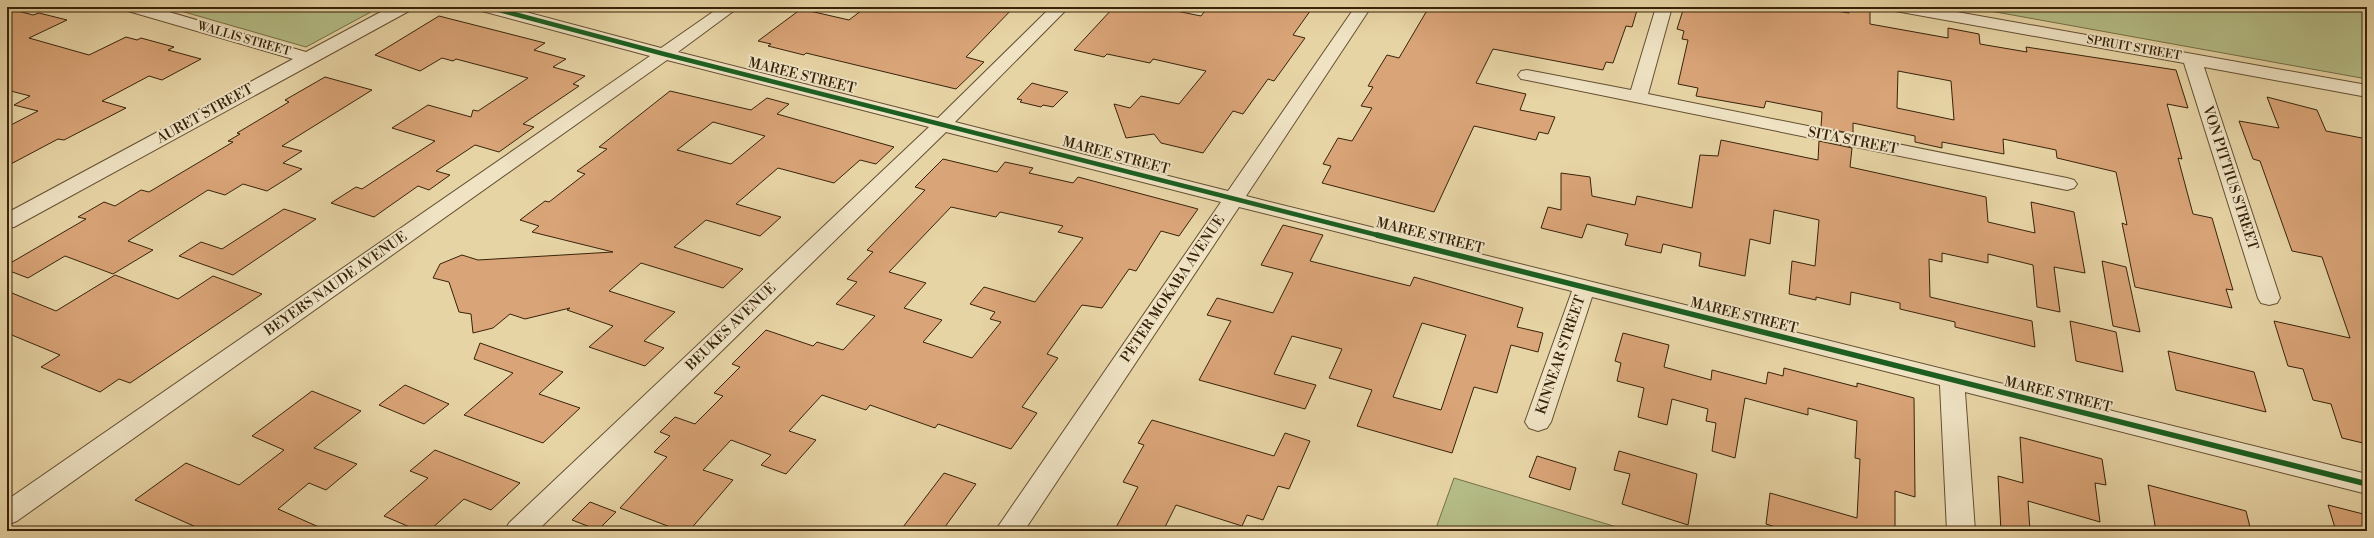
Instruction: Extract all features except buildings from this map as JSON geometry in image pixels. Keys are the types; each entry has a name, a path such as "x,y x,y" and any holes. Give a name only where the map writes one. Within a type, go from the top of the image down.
{"street":[{"name":"WALLIS STREET","path":"134,7 307,58"},
{"name":"AURET STREET","path":"7,222 307,58 404,7"},
{"name":"MAREE STREET","path":"488,7 664,54 1584,288 2367,484"},
{"name":"BEYERS NAUDE AVENUE","path":"7,514 731,7"},
{"name":"BEUKES AVENUE","path":"519,531 943,124 1061,7"},
{"name":"PETER MOKABA AVENUE","path":"1009,531 1363,7"},
{"path":"1638,97 1664,7"},
{"name":"SPRUIT STREET","path":"1901,7 2367,90"},
{"name":"VON PITTIUS STREET","path":"2192,59 2269,298"},
{"name":"SITA STREET","path":"1526,75 2067,184"},
{"name":"KINNEAR STREET","path":"1538,422 1584,288"},
{"path":"1952,381 1961,531"}],"green space":[{"path":"167,7 380,7 306,47"},
{"path":"1968,7 2367,7 2367,79"},
{"path":"1454,478 1630,531 1435,531"}],"cycle path":[{"path":"488,7 664,54 1234,199 2367,484"}]}
